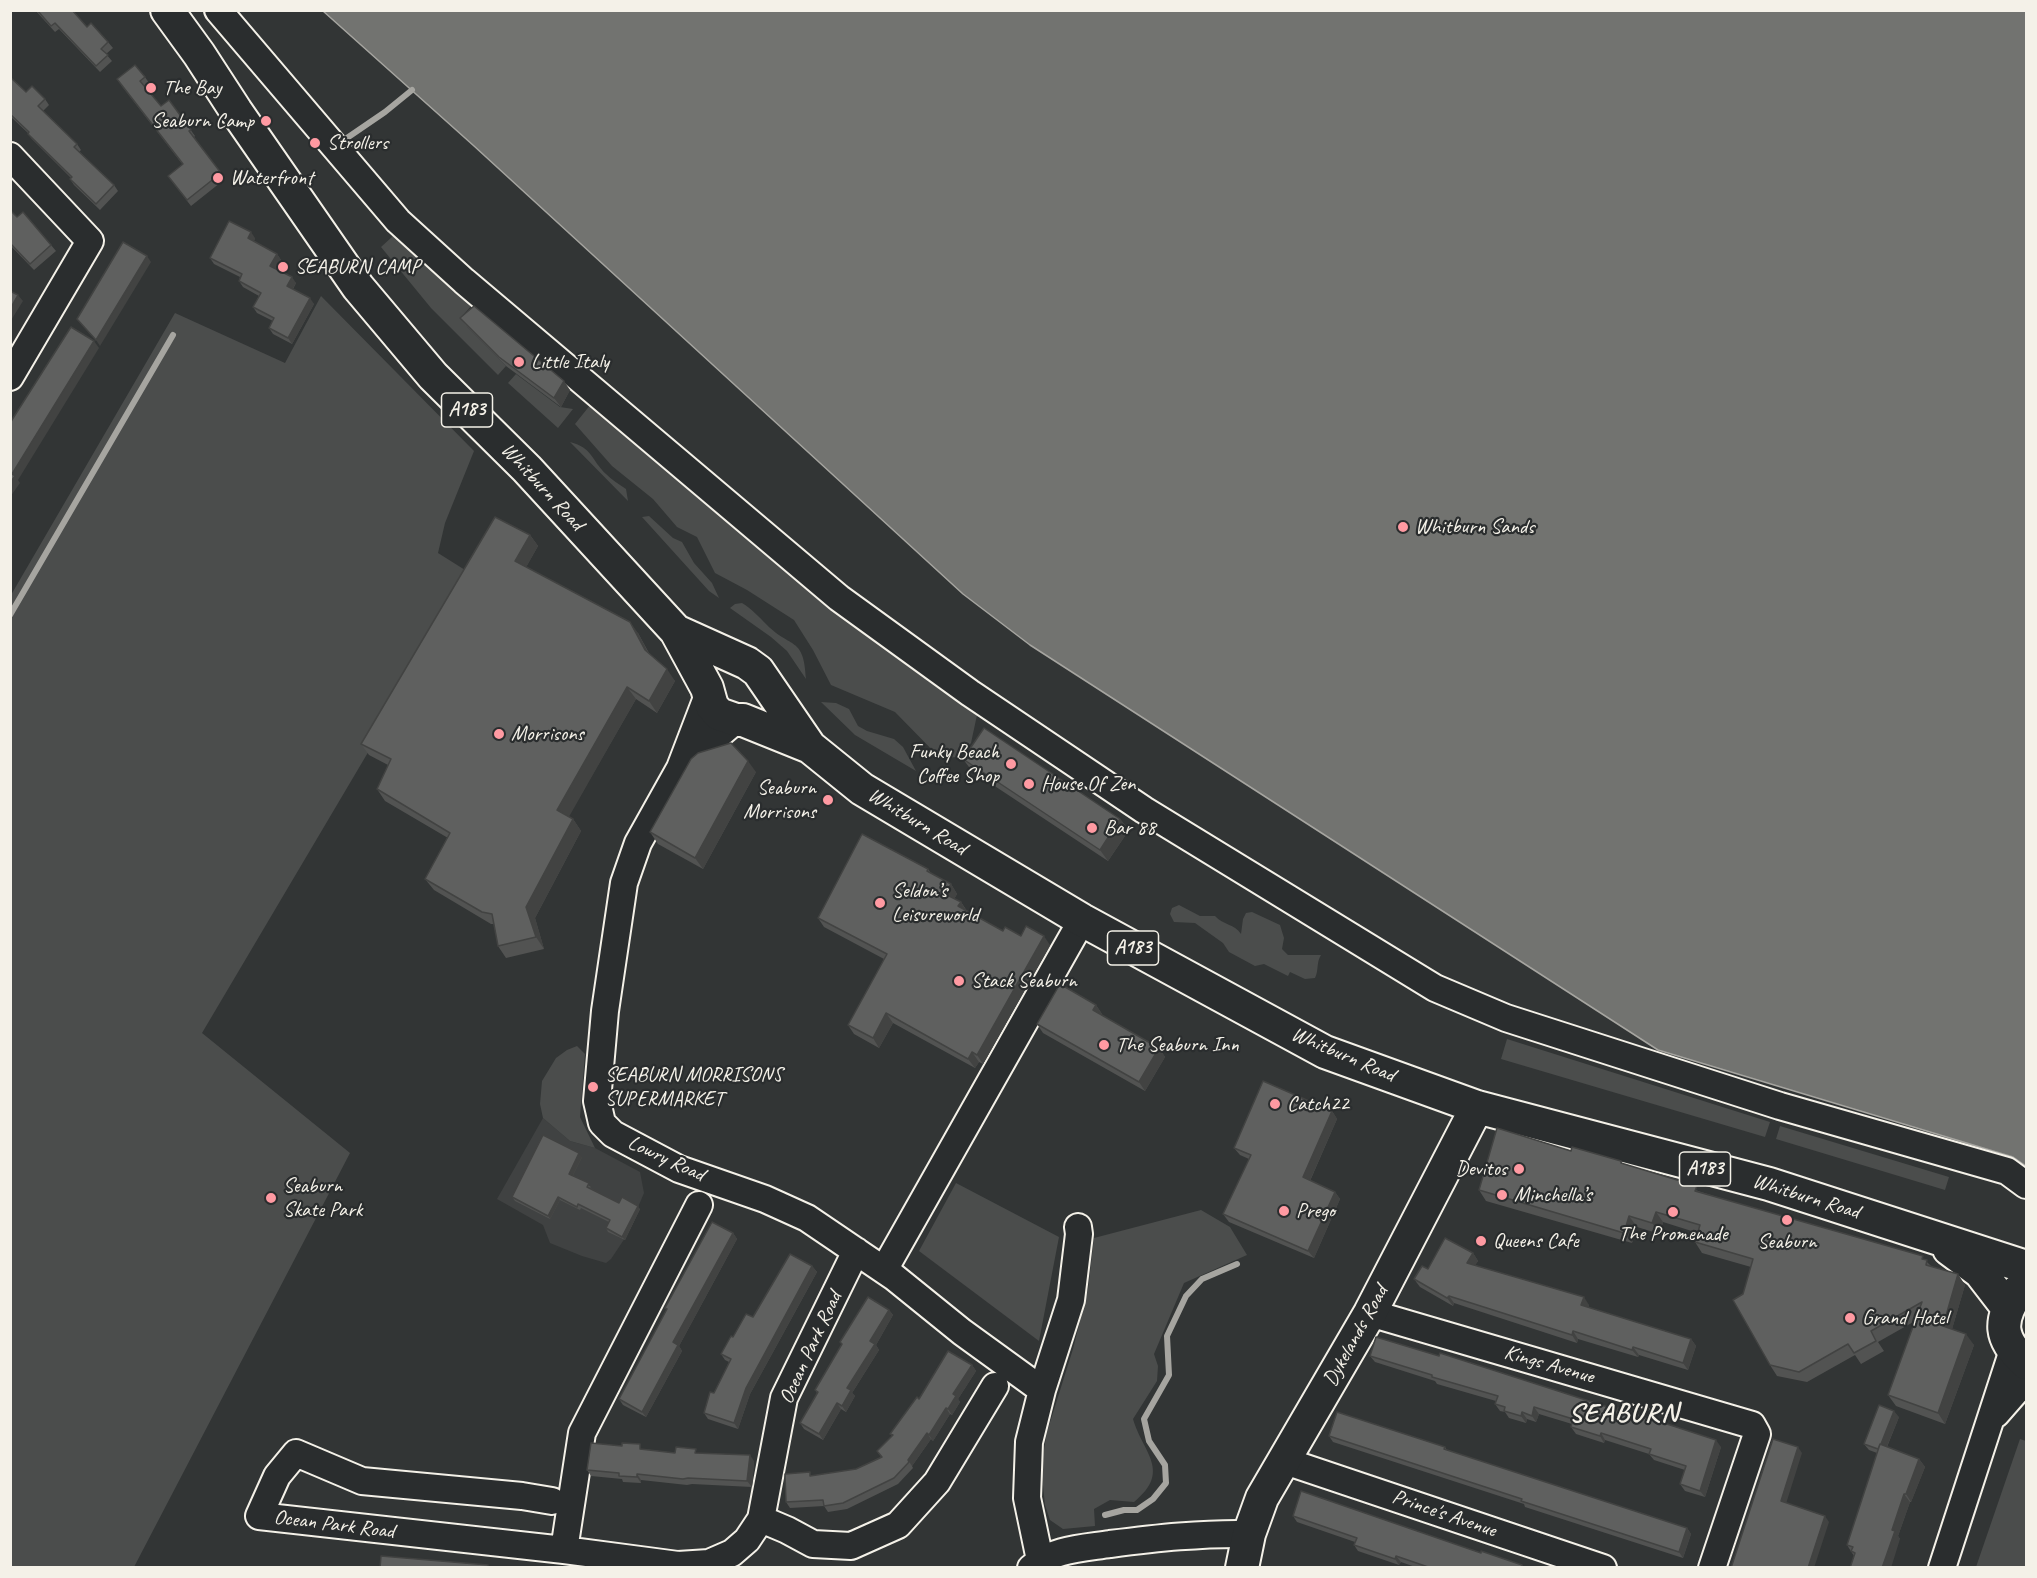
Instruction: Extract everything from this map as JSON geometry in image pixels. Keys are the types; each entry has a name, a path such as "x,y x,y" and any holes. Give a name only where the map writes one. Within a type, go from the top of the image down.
{"main road":[{"name":"Whitburn Road","path":"167,10 200,54 278,173 358,287 433,376 527,469 676,631"},
{"name":"A183","path":"676,631 756,672 810,747"},
{"name":"A183","path":"676,631 708,691 712,706 719,714 810,747"},
{"path":"708,691 715,672 729,663 756,672 766,694 762,706 752,717 740,720"},
{"name":"Whitburn Road","path":"810,747 862,789 1082,920 1325,1052 1477,1107 1769,1184 2026,1267"},
{"name":"Dykelands Road","path":"1242,1568 1262,1498 1370,1313 1477,1107"},
{"name":"Whitburn Road","path":"1931,1235 1980,1272 2017,1296"},
{"name":"A183","path":"2017,1296 2004,1324 2008,1341 2020,1357"}],"street":[{"path":"218,10 398,221 464,281 839,598 970,693 1144,810 1435,988 1506,1018 1780,1106 2007,1171 2026,1185"},
{"path":"10,156 90,241 10,377"},
{"name":"Lowry Road","path":"708,691 680,768 638,843 624,883 605,1011 597,1101 602,1123 613,1134 679,1169 765,1199 807,1218 884,1270 985,1349 1042,1390"},
{"name":"Lowry Road","path":"680,768 740,720"},
{"path":"884,1270 1082,920"},
{"path":"564,1550 582,1433 699,1206"},
{"path":"1077,1227 1079,1234 1071,1300 1042,1390 1029,1442 1027,1498 1035,1564 1074,1550 1164,1536 1210,1533 1250,1534"},
{"name":"Ocean Park Road","path":"552,1501 522,1496 362,1481 296,1453 277,1476 260,1516 678,1565 734,1560 761,1519 784,1398 856,1251"},
{"name":"Kings Avenue","path":"1370,1313 1752,1425 1757,1434 1712,1568"},
{"path":"1942,1568 1989,1423 2020,1357"},
{"path":"761,1519 813,1544 851,1546 898,1525 937,1482 995,1386"},
{"path":"1989,1423 2017,1390 2026,1386"},
{"name":"Prince's Avenue","path":"1284,1461 1603,1568"}],"shaded area":[{"name":"Whitburn Sands","path":"323,11 2026,11 2026,1166 2013,1157 1658,1050 1030,645 963,594 474,146"},
{"path":"393,236 473,304 463,315 467,327 506,366 498,375 431,308 381,247"},
{"path":"321,296 474,451 445,523 438,553 473,575 202,1033 350,1153 134,1567 11,1568 11,595 175,313 285,363"},
{"path":"516,374 560,407 573,409 558,428 508,383"},
{"path":"591,404 844,615 977,715 971,743 958,757 940,758 895,712 831,685 794,620 715,573 697,537 677,527 653,499 612,466 575,424"},
{"path":"570,442 588,451 606,474 626,489 628,501"},
{"path":"649,516 673,538 682,542 694,563 712,583 719,598 709,591 642,517"},
{"path":"742,603 775,632 799,649 805,665 806,679 787,651 730,608"},
{"path":"821,702 836,703 849,709 858,726 894,739 903,747 916,771 855,735"},
{"path":"1179,905 1200,916 1215,916 1236,928 1241,934 1246,913 1252,912 1280,925 1284,938 1282,949 1288,955 1321,955 1315,978 1305,979 1290,972 1288,976 1264,964 1255,966 1229,952 1223,943 1195,923 1174,922 1170,914 1172,908"},
{"path":"1507,1039 1770,1122 1765,1137 1501,1059"},
{"path":"577,1046 585,1054 580,1117 595,1148 570,1141 543,1118 540,1104 542,1081 556,1058"},
{"path":"543,1118 570,1141 595,1148 640,1172 644,1193 625,1238 606,1263 550,1243 543,1225 497,1199"},
{"path":"1780,1126 1949,1177 1945,1190 1776,1139"},
{"path":"956,1183 1059,1237 1039,1341 919,1251"},
{"path":"1201,1210 1230,1227 1247,1255 1184,1283 1154,1354 1158,1366 1157,1381 1133,1419 1152,1462 1151,1481 1134,1502 1110,1500 1094,1509 1095,1526 1063,1529 1050,1520 1045,1505 1041,1466 1047,1432 1073,1349 1088,1289 1094,1238"},
{"path":"2020,1439 2026,1441 2026,1567 1976,1567"}],"building":[{"path":"37,10 72,10 87,27 91,23 108,42 101,49 108,55 96,66 55,23 51,26"},
{"path":"135,65 145,77 140,81 161,106 169,100 221,173 187,200 168,176 183,164 117,79"},
{"path":"10,77 26,92 32,86 45,99 38,106 77,144 74,147 114,185 96,204 10,114"},
{"path":"10,210 17,217 23,212 51,245 30,264 10,243"},
{"path":"229,221 251,232 248,238 277,254 270,266 292,277 287,286 310,298 288,338 269,328 274,318 253,307 261,293 239,281 242,274 210,258"},
{"path":"123,242 147,256 96,340 77,319"},
{"path":"10,291 18,295 10,309"},
{"path":"474,306 564,381 554,398 499,357 460,318"},
{"path":"71,327 94,341 12,474 15,476 10,483 10,423"},
{"name":"Morrisons","path":"495,517 530,535 515,561 630,622 645,650 667,669 649,701 627,687 557,810 573,819 526,907 536,937 498,946 492,914 482,912 425,879 450,833 377,789 391,759 361,744"},
{"path":"984,728 1120,819 1100,850 963,759"},
{"path":"731,743 748,761 695,858 650,832 691,759 698,753"},
{"name":"Stack Seaburn","path":"862,834 928,869 927,871 951,884 945,894 961,902 958,906 1003,931 1005,927 1021,936 1026,926 1044,936 977,1055 972,1052 968,1059 886,1013 873,1038 848,1025 887,954 818,918"},
{"name":"The Seaburn Inn","path":"1060,984 1096,1005 1093,1010 1159,1048 1139,1082 1037,1024"},
{"path":"1263,1081 1332,1111 1303,1177 1335,1192 1308,1251 1223,1214 1251,1155 1234,1148"},
{"path":"1497,1128 1571,1151 1572,1147 1621,1161 1621,1163 1697,1186 1695,1191 1923,1256 1922,1259 1927,1260 1926,1265 1958,1274 1943,1326 1966,1334 1938,1413 1888,1395 1922,1302 1871,1331 1876,1341 1854,1353 1848,1344 1799,1372 1770,1365 1733,1300 1743,1294 1753,1259 1695,1242 1700,1225 1656,1212 1652,1223 1629,1216 1624,1233 1479,1190"},
{"path":"543,1135 579,1153 569,1174 589,1183 587,1187 619,1203 622,1197 638,1206 622,1237 606,1228 610,1220 578,1204 577,1207 558,1197 548,1216 512,1197"},
{"path":"712,1222 733,1233 673,1342 678,1345 642,1412 619,1399"},
{"path":"1445,1238 1473,1253 1467,1263 1584,1297 1581,1305 1691,1339 1683,1363 1573,1331 1572,1335 1449,1296 1447,1298 1414,1279 1422,1266 1428,1269"},
{"path":"790,1254 812,1266 746,1388 734,1423 704,1413 710,1392 714,1393 731,1359 721,1354 746,1314 753,1317"},
{"path":"868,1297 889,1310 870,1341 875,1344 847,1388 851,1390 842,1406 837,1403 819,1434 800,1423 818,1392 815,1390 842,1344 840,1342"},
{"path":"1376,1337 1439,1356 1440,1353 1716,1440 1700,1491 1680,1484 1686,1466 1649,1454 1651,1449 1601,1433 1600,1436 1571,1427 1573,1419 1534,1407 1532,1416 1522,1412 1521,1416 1504,1411 1505,1407 1495,1404 1498,1396 1370,1356"},
{"path":"948,1351 972,1365 953,1394 956,1396 948,1409 946,1408 929,1435 927,1433 908,1460 909,1462 894,1478 843,1503 824,1506 823,1500 786,1502 785,1474 810,1472 810,1476 856,1469 882,1457 877,1451 893,1435 890,1434 917,1397 919,1399"},
{"path":"1879,1405 1894,1411 1878,1449 1864,1444"},
{"path":"1337,1412 1687,1528 1679,1552 1329,1436"},
{"path":"1773,1439 1798,1447 1781,1501 1825,1516 1808,1568 1731,1568"},
{"path":"591,1443 622,1446 622,1443 640,1444 640,1449 675,1453 676,1447 696,1449 695,1453 750,1455 747,1481 683,1479 637,1474 637,1477 619,1476 619,1473 587,1470"},
{"path":"1880,1444 1919,1459 1906,1494 1904,1494 1892,1530 1895,1531 1882,1568 1850,1568 1855,1553 1851,1551 1853,1547 1847,1545"},
{"path":"1301,1491 1522,1565 1521,1568 1431,1568 1354,1545 1357,1538 1293,1516"},
{"path":"381,1556 488,1565 488,1567 498,1568 380,1568"}],"waterway":[{"path":"344,140 412,90"},
{"path":"10,615 173,335"},
{"path":"1105,1515 1124,1510 1137,1510 1153,1499 1166,1483 1165,1465 1149,1441 1144,1419 1169,1375 1167,1336 1186,1296 1202,1279 1237,1264"}],"place":[{"name":"The Bay","path":"151,88"},
{"name":"Seaburn Camp","path":"266,121"},
{"name":"Strollers","path":"315,143"},
{"name":"Waterfront","path":"218,178"},
{"name":"SEABURN CAMP","path":"283,267"},
{"name":"Little Italy","path":"519,362"},
{"name":"Whitburn Sands","path":"1403,527"},
{"name":"Morrisons","path":"499,734"},
{"name":"Funky Beach Coffee Shop","path":"1011,764"},
{"name":"House Of Zen","path":"1029,784"},
{"name":"Seaburn Morrisons","path":"828,800"},
{"name":"Bar 88","path":"1092,828"},
{"name":"Seldon’s Leisureworld","path":"880,903"},
{"name":"Stack Seaburn","path":"959,981"},
{"name":"The Seaburn Inn","path":"1104,1045"},
{"name":"SEABURN MORRISONS SUPERMARKET","path":"593,1087"},
{"name":"Catch22","path":"1275,1104"},
{"name":"Devitos","path":"1519,1169"},
{"name":"Minchella’s","path":"1502,1195"},
{"name":"Seaburn Skate Park","path":"271,1198"},
{"name":"Prego","path":"1284,1211"},
{"name":"The Promenade","path":"1673,1212"},
{"name":"Seaburn","path":"1787,1220"},
{"name":"Queens Cafe","path":"1481,1241"},
{"name":"Grand Hotel","path":"1850,1318"}],"district":[{"name":"SEABURN","path":"1624,1414"}]}
